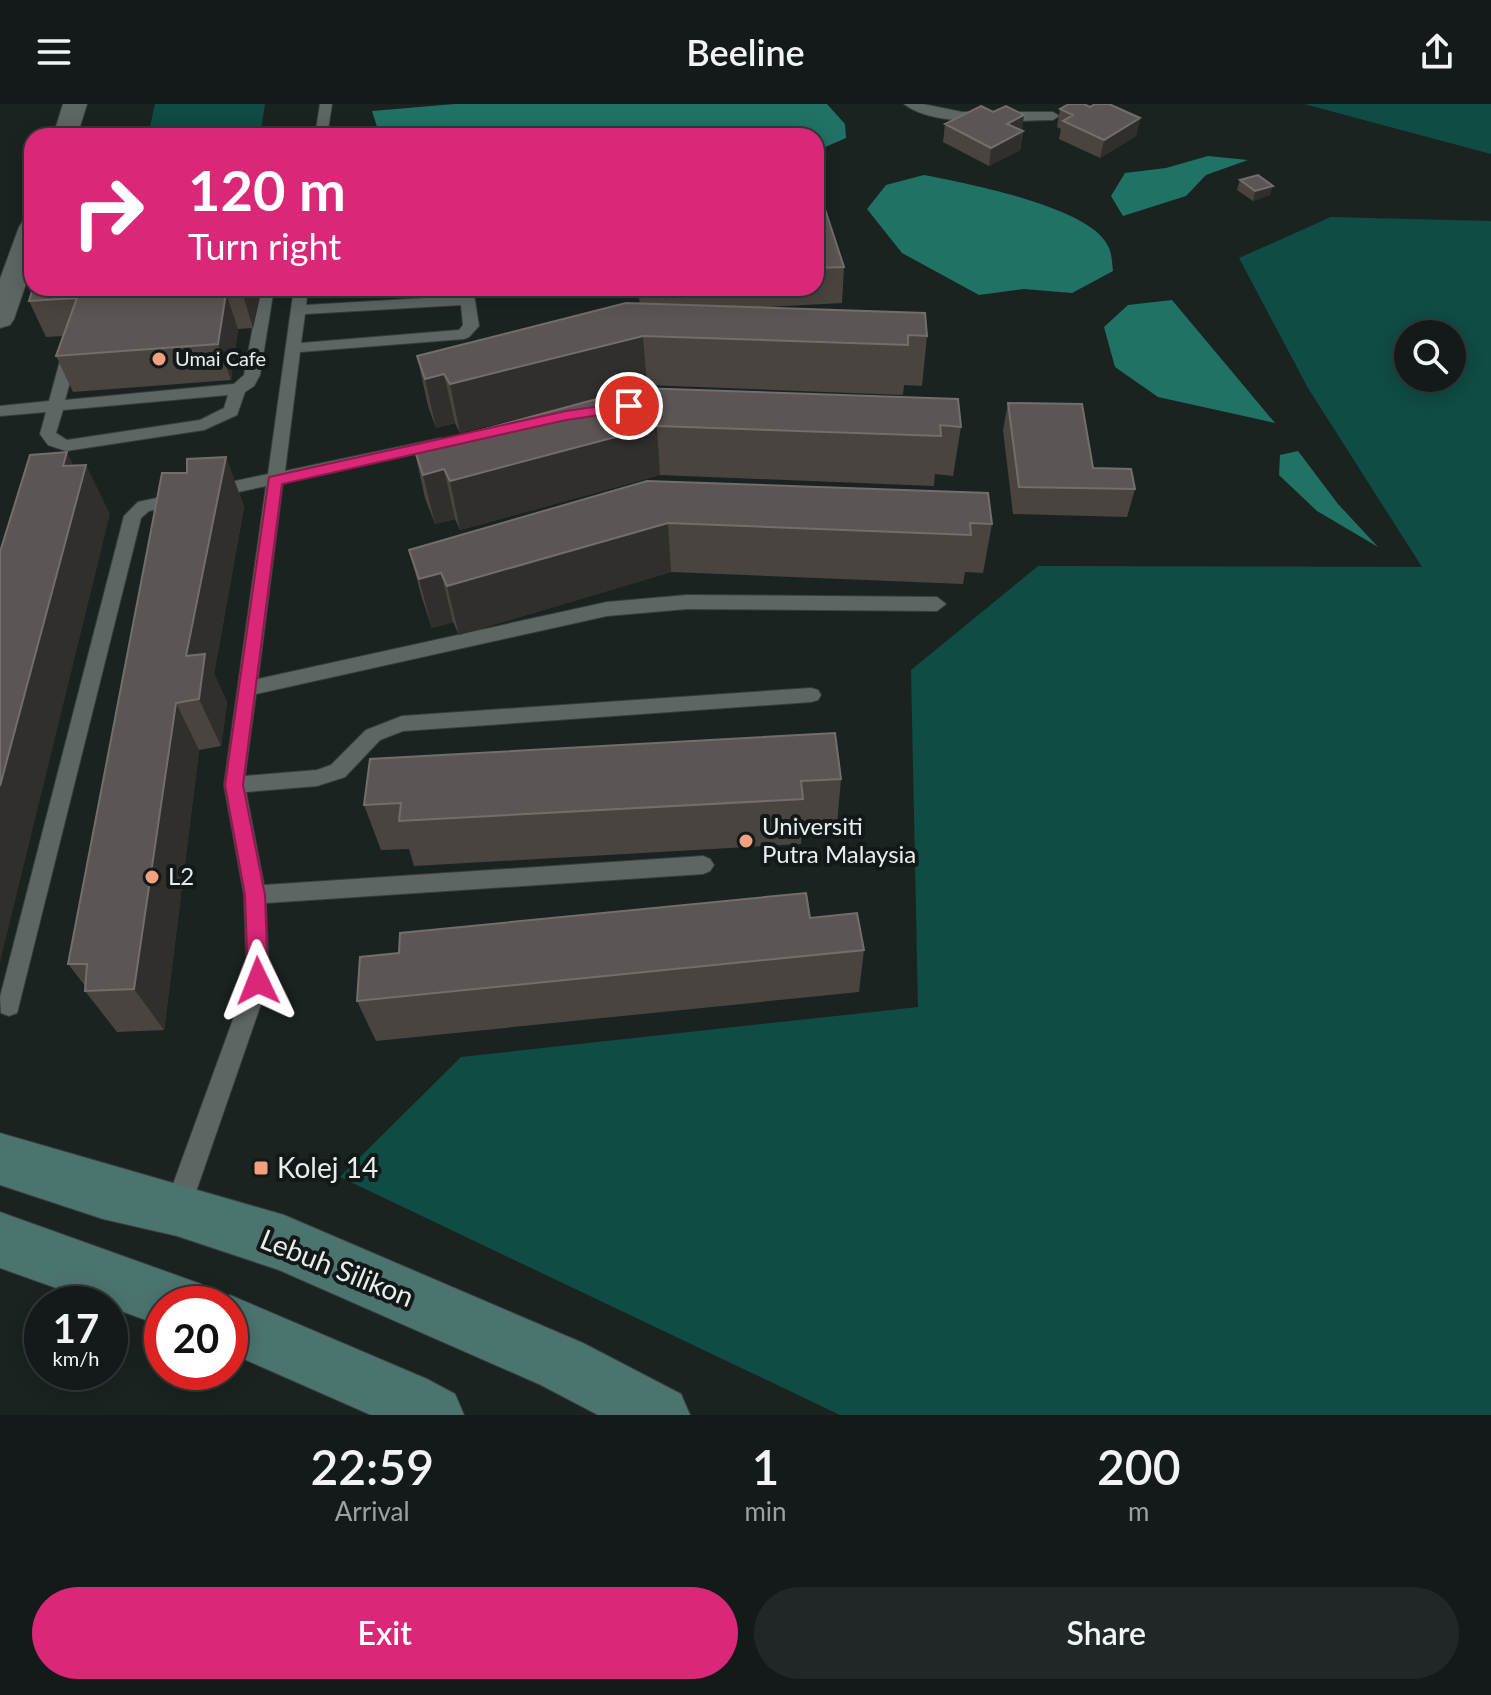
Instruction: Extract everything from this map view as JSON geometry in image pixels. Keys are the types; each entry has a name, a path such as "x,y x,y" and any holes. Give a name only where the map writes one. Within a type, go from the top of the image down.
{"street":[{"path":"68,128 75,104"},
{"path":"0,319 24,250"},
{"name":"Lebuh Silikon","path":"0,1159 103,1192 177,1209 284,1243 562,1364 660,1415"},
{"path":"6,1245 144,1292"},
{"path":"248,1332 434,1415"}],"lane":[{"path":"322,128 326,104"},
{"path":"910,104 928,111 965,115 1053,116"},
{"path":"0,411 238,389 248,383 252,375 266,296"},
{"path":"177,1209 258,981 255,895 234,785 300,296"},
{"path":"367,296 368,306"},
{"path":"298,310 368,306 450,296"},
{"path":"293,348 464,334 471,326 467,296"},
{"path":"75,335 48,434 54,441 66,446 204,425 222,419 231,411 238,389"},
{"path":"9,1006 133,516 144,506 459,439"},
{"path":"247,689 607,609 687,602 937,604"},
{"path":"234,785 317,778 338,771 373,735 402,724 811,695"},
{"path":"255,895 703,865"}],"shaded area":[{"path":"155,104 265,104 261,128 150,128"},
{"path":"455,104 827,104 845,124 846,138 824,148 824,128 377,128 372,111"},
{"path":"1304,104 1491,104 1491,154"},
{"path":"1208,156 1248,160 1206,175 1186,196 1123,216 1111,196 1125,173 1166,168"},
{"path":"924,175 1025,199 1078,220 1097,232 1108,246 1113,271 1072,293 1024,289 979,295 902,253 867,209 886,185"},
{"path":"1331,217 1491,221 1491,1415 840,1415 340,1177 461,1057 918,1007 911,670 1038,566 1422,567 1308,388 1239,258"},
{"path":"1172,300 1275,423 1158,397 1115,367 1104,327 1128,305"},
{"path":"1298,451 1338,504 1378,547 1317,511 1279,475 1280,455"}],"building":[{"path":"1069,104 1090,107 1109,104 1140,118 1104,140 1063,121 1073,115 1060,109"},
{"path":"981,106 993,112 1006,106 1024,115 1007,124 1023,131 991,148 945,124"},
{"path":"1258,175 1273,186 1255,191 1240,180"},
{"path":"824,206 844,267 824,268"},
{"path":"31,296 226,296 218,344 56,356 77,298 29,301"},
{"path":"626,303 925,313 927,336 908,335 908,345 643,336 450,384 444,374 425,379 417,356"},
{"path":"638,388 958,399 961,427 940,425 941,436 657,426 450,481 444,469 423,475 414,448"},
{"path":"1008,403 1082,404 1093,468 1131,469 1135,489 1019,487"},
{"path":"67,452 63,466 86,465 0,786 0,552 30,455"},
{"path":"226,457 186,656 205,654 199,699 176,703 134,989 85,991 87,964 68,964 162,473 187,473 187,459"},
{"path":"647,481 988,493 992,524 970,523 971,535 668,523 447,586 441,573 419,579 409,550"},
{"path":"835,733 841,779 801,781 803,799 399,821 401,803 364,805 370,759"},
{"path":"806,893 810,918 857,913 864,950 357,1001 360,957 399,953 400,933"}],"place":[{"name":"Umai Cafe","path":"159,359"},
{"name":"Universiti Putra Malaysia","path":"746,841"},
{"name":"L2","path":"152,877"},
{"name":"Kolej 14","path":"261,1168"}],"route":[{"path":"258,981 255,895 234,785 275,480 566,415 629,406"}]}
